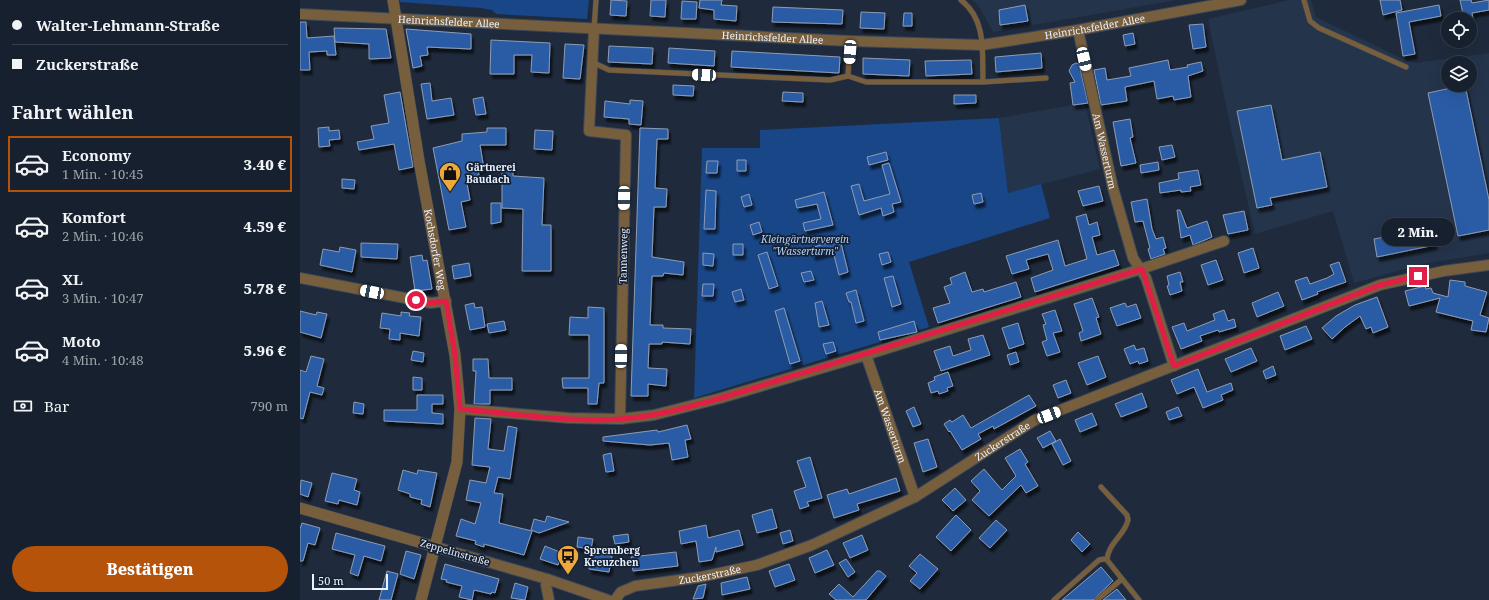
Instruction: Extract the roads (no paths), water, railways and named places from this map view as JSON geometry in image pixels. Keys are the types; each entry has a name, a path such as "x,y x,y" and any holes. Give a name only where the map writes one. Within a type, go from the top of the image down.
{"street":[{"name":"Kochsdorfer Weg","path":"393,0 398,20 419,161 455,355 460,409 457,462 421,600"},
{"name":"Heinrichsfelder Allee","path":"300,14 850,41 982,44 1078,30 1242,0"},
{"name":"Tannenweg","path":"594,29 590,131 626,135 620,419"},
{"name":"Am Wasserturm","path":"1078,30 1113,188 1133,258 1142,269 1174,366"},
{"path":"460,409 569,418 620,419 654,415 721,398 866,355 1142,269 1224,241"},
{"name":"Zuckerstraße","path":"615,600 621,592 635,586 701,577 757,565 812,545 915,497 1035,420 1380,285 1444,271 1489,265"},
{"path":"300,278 430,303 446,301"},
{"name":"Am Wasserturm","path":"866,355 915,497"},
{"name":"Zeppelinstraße","path":"300,508 547,579 608,600"},
{"path":"547,579 546,585 548,600"}],"lane":[{"path":"594,29 596,0"},
{"path":"961,0 969,6 982,31 983,82"},
{"path":"1304,0 1310,21 1319,28 1406,67"},
{"path":"848,76 850,41"},
{"path":"592,62 609,70 830,80 848,76 866,82 983,82 1046,78"},
{"path":"1101,487 1127,515 1128,520 1125,529 1110,548 1107,560"},
{"path":"1054,600 1099,560 1104,558 1140,600"},
{"path":"1097,600 1122,579"}],"place":[{"name":"Gärtnerei Baudach","path":"450,192"},
{"name":"Spremberg Kreuzchen","path":"568,576"}],"park label":[{"name":"Kleingärtnerverein \"Wasserturm\"","path":"805,244"}]}
